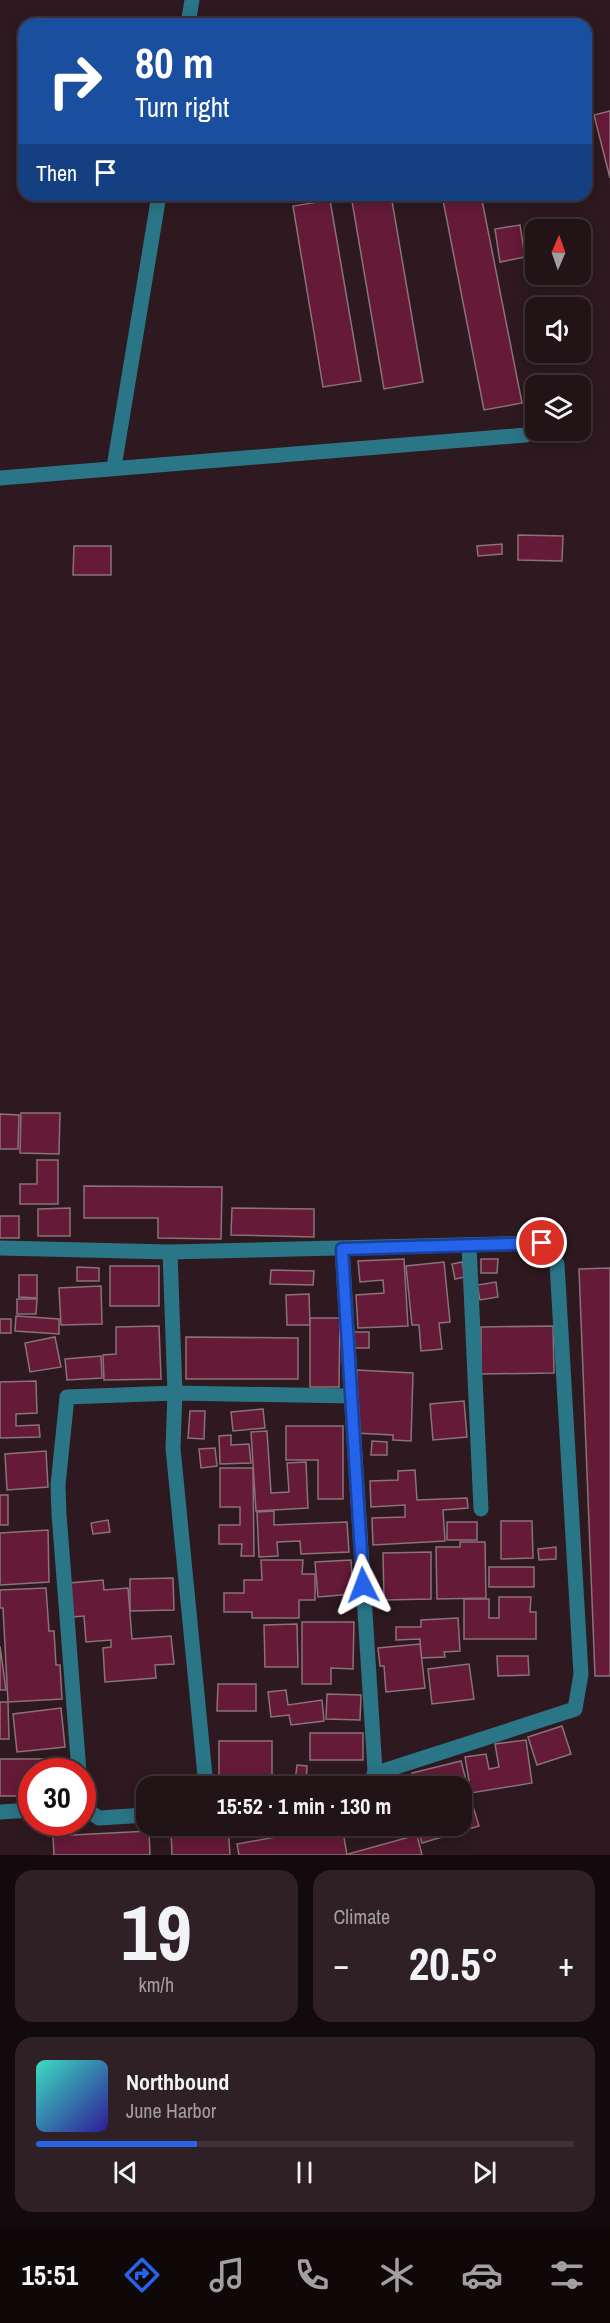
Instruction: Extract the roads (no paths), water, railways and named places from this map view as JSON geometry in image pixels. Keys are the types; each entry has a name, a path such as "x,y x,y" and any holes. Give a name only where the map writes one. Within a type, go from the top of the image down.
{"street":[{"path":"189,18 192,0"},
{"path":"114,467 158,201"},
{"path":"0,478 525,435"},
{"path":"0,1248 170,1252 542,1243 557,1264 581,1674 575,1709 386,1776"},
{"path":"470,1245 482,1509"},
{"path":"342,1249 375,1776"},
{"path":"170,1252 175,1393 173,1448 205,1776"},
{"path":"78,1758 58,1485 67,1397 175,1393 351,1396"},
{"path":"0,1812 18,1811"},
{"path":"96,1816 99,1818 136,1816"}]}
